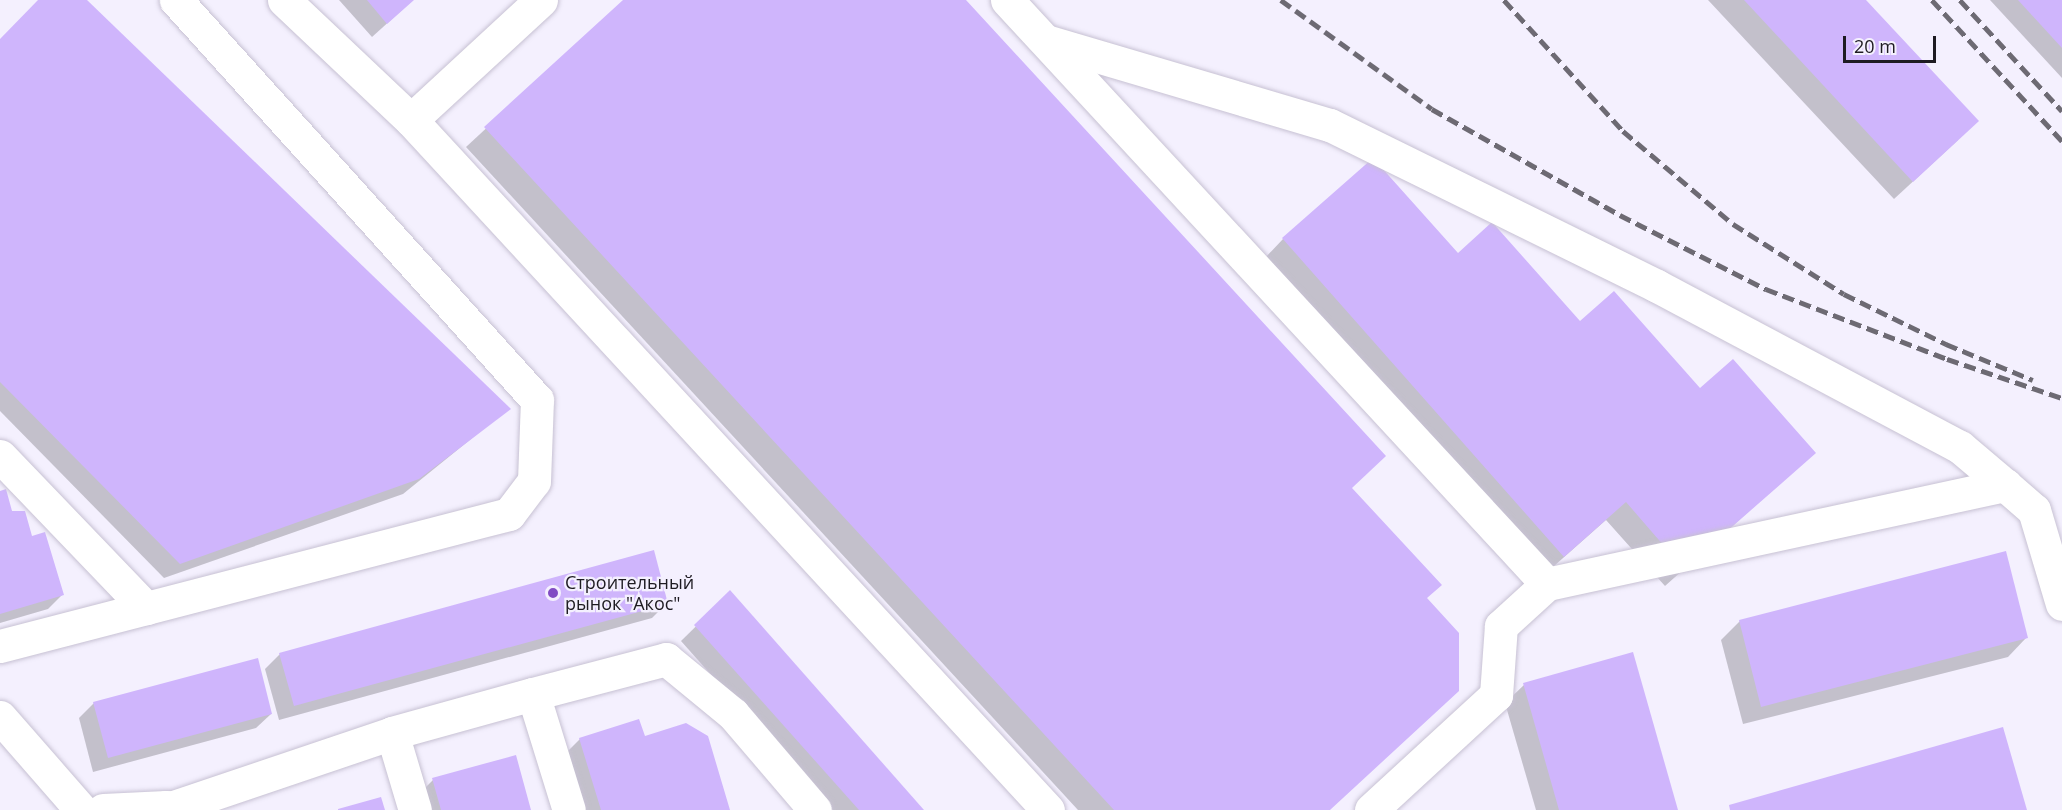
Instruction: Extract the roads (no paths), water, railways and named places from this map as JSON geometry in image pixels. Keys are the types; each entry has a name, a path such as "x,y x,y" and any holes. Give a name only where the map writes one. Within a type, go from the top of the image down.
{"lane":[{"path":"0,646 508,514 534,482 537,400 176,0"},
{"path":"285,0 411,120 1048,810"},
{"path":"411,120 541,0"},
{"path":"1007,0 1546,584"},
{"path":"1046,41 1330,125 1657,286 1950,441 2034,510 2062,604"},
{"path":"0,456 146,608"},
{"path":"1371,810 1496,695 1501,626 1546,584 2005,485"},
{"path":"103,810 166,809 392,733 666,659 733,714 815,810"},
{"path":"533,694 569,810"},
{"path":"0,717 81,810"},
{"path":"392,733 415,810"}],"railway":[{"path":"1281,0 1432,109 1620,215 1766,289 1947,359 2062,398"},
{"path":"1504,0 1623,131 1733,224 1844,294 1946,344 2033,380"},
{"path":"1932,0 2062,141"},
{"path":"1960,0 2062,111"}],"place":[{"name":"Строительный рынок \"Акос\"","path":"553,593"}]}
